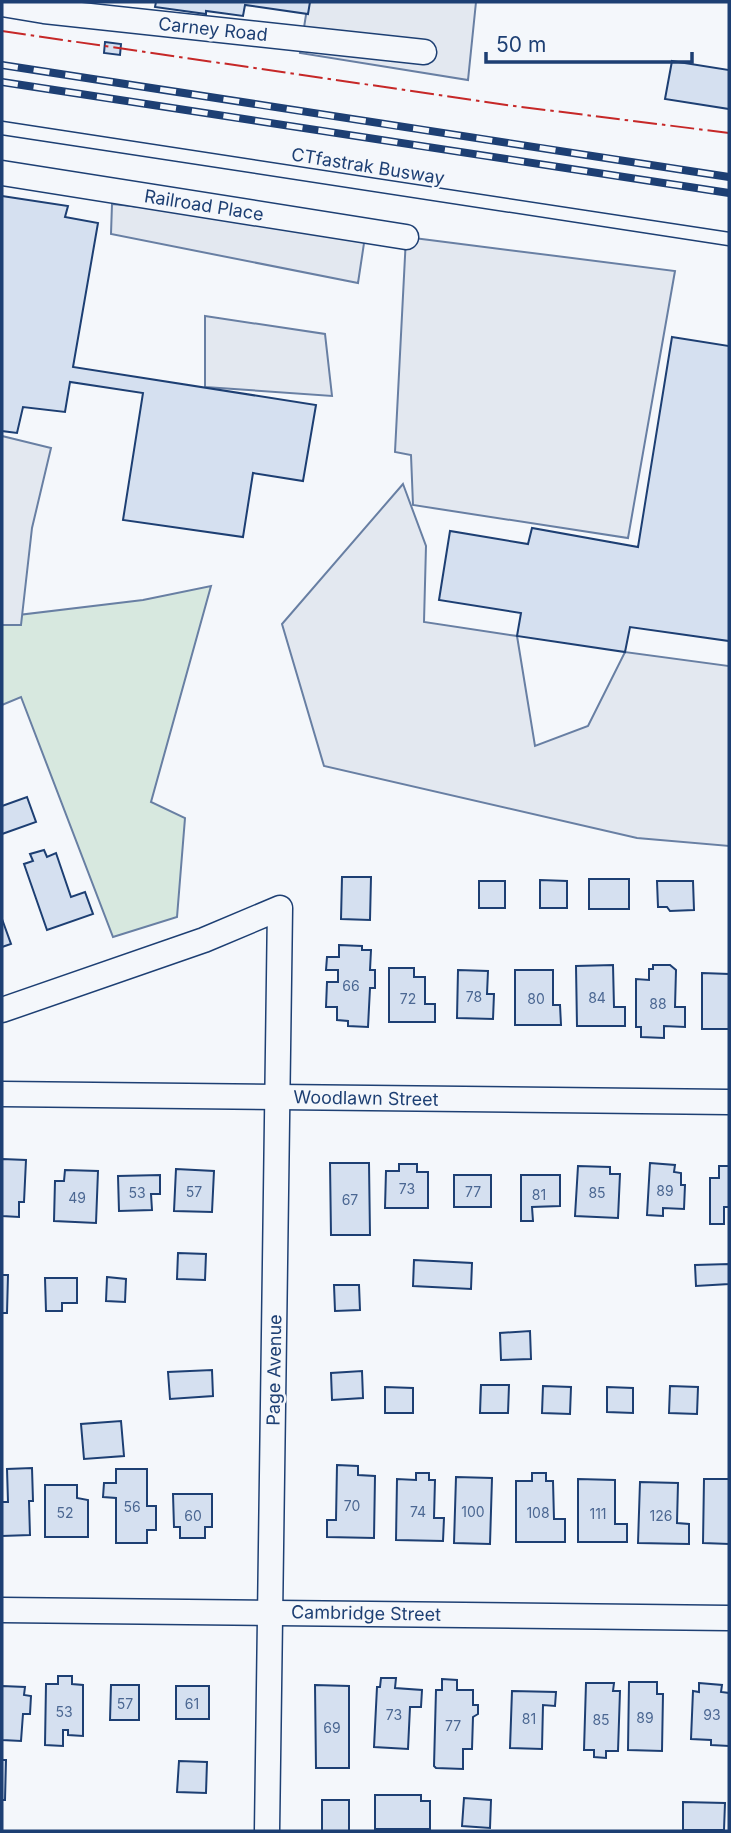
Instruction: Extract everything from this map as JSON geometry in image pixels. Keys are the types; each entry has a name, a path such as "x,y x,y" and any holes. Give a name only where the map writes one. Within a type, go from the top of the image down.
{"street":[{"name":"Carney Road","path":"2,4 424,52"},
{"name":"Railroad Place","path":"2,173 406,237"},
{"name":"Page Avenue","path":"2,1010 204,940 280,908 267,1831"},
{"name":"Woodlawn Street","path":"2,1094 729,1102"},
{"name":"Cambridge Street","path":"2,1610 729,1618"}],"lane":[{"name":"CTfastrak Busway","path":"2,128 729,239"}],"shaded area":[{"path":"308,2 476,2 468,80 300,53"},
{"path":"112,204 366,230 358,283 111,234"},
{"path":"406,237 675,271 628,538 413,505 411,455 395,452"},
{"path":"205,316 325,334 332,396 205,387"},
{"path":"2,436 51,448 32,528 21,625 2,625"},
{"path":"403,484 426,546 424,622 517,636 535,746 588,726 625,652 729,666 729,846 637,838 324,766 282,624"},
{"path":"211,586 151,802 185,818 177,917 113,937 21,697 2,705 2,617 143,600"}],"building":[{"path":"156,2 310,2 308,14 245,5 243,16 155,7"},
{"path":"105,42 121,44 120,55 104,53"},
{"path":"672,61 729,70 729,109 665,99"},
{"path":"2,196 68,206 65,217 98,223 73,367 316,405 303,481 253,473 243,537 123,520 143,393 70,382 65,412 23,407 17,433 2,431"},
{"path":"672,337 729,346 729,641 630,627 625,652 517,636 521,613 439,600 450,531 528,544 532,528 638,547"},
{"path":"27,797 36,822 2,834 2,806"},
{"path":"44,850 47,857 56,853 71,897 85,892 93,914 47,930 24,864 33,861 30,854"},
{"path":"342,877 371,877 370,920 341,919"},
{"path":"589,879 629,879 629,909 589,909"},
{"path":"540,880 567,881 567,908 540,908"},
{"path":"479,881 505,881 505,908 479,908"},
{"path":"657,881 693,881 694,910 670,911 667,907 658,907"},
{"path":"2,919 11,944 2,947"},
{"path":"339,945 362,946 362,950 371,950 370,970 375,970 375,988 370,988 368,1027 348,1026 348,1021 337,1020 337,1007 326,1007 327,982 338,982 338,970 326,970 327,957 339,957"},
{"path":"613,965 614,1007 625,1007 625,1026 577,1026 576,966"},
{"path":"653,965 670,965 676,970 675,1007 685,1007 685,1027 664,1026 664,1038 641,1037 641,1027 636,1027 636,979 649,980 649,969 653,969"},
{"path":"389,968 414,968 414,977 425,977 425,1004 435,1004 435,1022 389,1022"},
{"path":"458,970 488,971 487,994 494,994 493,1019 457,1018"},
{"path":"515,970 553,970 553,1005 560,1005 561,1025 515,1025"},
{"path":"702,973 729,974 729,1029 702,1029"},
{"path":"2,1159 26,1160 24,1202 19,1202 19,1217 2,1216"},
{"path":"330,1163 369,1163 370,1235 331,1235"},
{"path":"650,1163 675,1165 674,1172 681,1173 681,1185 685,1185 684,1209 663,1208 663,1216 647,1215"},
{"path":"399,1164 417,1164 417,1172 428,1172 428,1208 385,1208 386,1171 399,1171"},
{"path":"578,1166 610,1167 610,1174 620,1174 618,1218 575,1216"},
{"path":"719,1166 729,1166 729,1207 724,1207 724,1224 710,1224 710,1178 719,1178"},
{"path":"176,1169 214,1171 212,1212 174,1211"},
{"path":"65,1170 98,1171 96,1223 54,1221 55,1181 64,1181"},
{"path":"160,1175 160,1194 151,1194 152,1210 119,1211 118,1176"},
{"path":"454,1175 491,1175 491,1207 454,1207"},
{"path":"521,1175 560,1175 560,1206 532,1207 533,1221 521,1221"},
{"path":"178,1253 206,1254 205,1280 177,1279"},
{"path":"414,1260 472,1263 471,1289 413,1286"},
{"path":"729,1264 729,1284 696,1286 695,1265"},
{"path":"2,1275 8,1275 7,1313 2,1313"},
{"path":"107,1277 126,1279 125,1302 106,1301"},
{"path":"45,1278 77,1278 77,1303 62,1303 62,1311 46,1311"},
{"path":"334,1285 359,1285 360,1310 335,1311"},
{"path":"530,1331 531,1359 501,1360 500,1333"},
{"path":"212,1370 213,1396 170,1399 168,1372"},
{"path":"362,1371 363,1398 332,1400 331,1373"},
{"path":"481,1385 509,1385 508,1413 480,1413"},
{"path":"543,1386 571,1387 570,1414 542,1413"},
{"path":"670,1386 698,1387 697,1414 669,1413"},
{"path":"385,1387 413,1388 413,1413 385,1413"},
{"path":"607,1387 633,1388 633,1413 607,1412"},
{"path":"121,1421 124,1456 84,1459 81,1424"},
{"path":"337,1465 358,1466 358,1475 375,1476 374,1538 327,1537 327,1520 336,1520"},
{"path":"32,1468 30,1535 2,1536 2,1502 8,1502 7,1469"},
{"path":"116,1469 147,1469 147,1506 156,1506 156,1530 147,1530 147,1543 116,1543 116,1498 103,1497 104,1483 116,1483"},
{"path":"416,1473 429,1473 429,1480 435,1480 434,1518 444,1518 443,1541 396,1540 397,1479 416,1480"},
{"path":"532,1473 546,1473 546,1481 553,1481 554,1519 565,1519 565,1542 516,1542 516,1481 532,1481"},
{"path":"456,1477 492,1478 490,1544 454,1543"},
{"path":"578,1479 615,1480 615,1524 627,1524 627,1542 578,1542"},
{"path":"704,1479 729,1479 729,1544 703,1543"},
{"path":"640,1482 678,1483 677,1523 689,1524 689,1544 638,1543"},
{"path":"45,1485 77,1485 77,1498 88,1500 88,1537 45,1537"},
{"path":"173,1494 212,1494 212,1527 205,1527 205,1538 180,1538 180,1527 174,1527"},
{"path":"58,1676 72,1676 72,1684 83,1685 83,1736 68,1735 68,1730 63,1730 63,1746 45,1745 46,1684 58,1684"},
{"path":"381,1678 396,1678 395,1688 422,1690 421,1707 410,1707 408,1749 374,1747 377,1687 380,1687"},
{"path":"442,1679 457,1680 457,1690 473,1690 473,1705 478,1705 478,1714 473,1717 472,1749 463,1749 463,1769 434,1766 436,1690 442,1690"},
{"path":"629,1682 657,1682 657,1694 663,1694 662,1751 628,1750"},
{"path":"586,1683 614,1683 613,1691 620,1691 618,1751 606,1751 606,1758 594,1757 594,1750 584,1750"},
{"path":"699,1683 722,1685 721,1692 729,1693 729,1746 711,1745 711,1740 691,1739 693,1691 699,1692"},
{"path":"111,1685 139,1685 139,1720 110,1720"},
{"path":"315,1685 349,1686 349,1768 316,1768"},
{"path":"2,1686 25,1687 24,1695 31,1696 30,1714 23,1714 21,1741 2,1740"},
{"path":"176,1686 209,1686 209,1719 176,1719"},
{"path":"512,1691 556,1692 555,1706 543,1705 542,1749 510,1748"},
{"path":"2,1760 6,1760 5,1800 2,1800"},
{"path":"179,1761 207,1762 206,1793 177,1792"},
{"path":"375,1795 421,1795 421,1801 430,1801 430,1829 375,1829"},
{"path":"464,1798 491,1800 490,1828 462,1826"},
{"path":"322,1800 349,1800 349,1831 322,1831"},
{"path":"683,1802 725,1803 724,1830 683,1830"}],"railway":[{"path":"2,65 729,177"},
{"path":"2,82 729,193"}],"power":[{"path":"2,31 514,106 729,133"}]}
